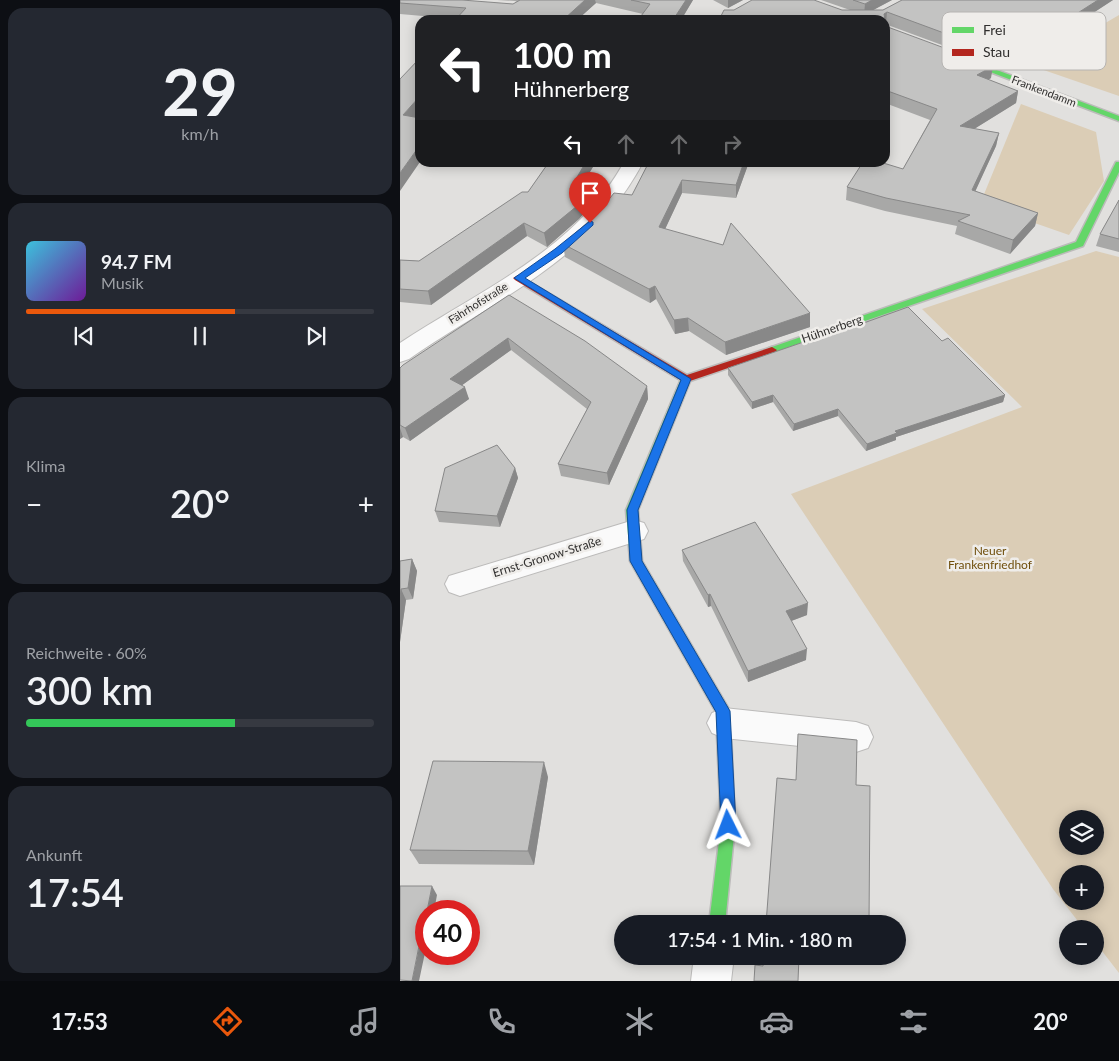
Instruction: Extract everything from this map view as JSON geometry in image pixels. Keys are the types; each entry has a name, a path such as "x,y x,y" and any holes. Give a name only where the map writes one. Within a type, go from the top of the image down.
{"street":[{"name":"Frankendamm","path":"890,32 942,52"},
{"name":"Frankendamm","path":"990,70 1119,119"},
{"name":"Hühnerberg","path":"686,379 1080,244 1119,164"},
{"name":"Fährhofstraße","path":"400,354 411,338 518,278 558,251 590,223 620,189 631,167"},
{"path":"518,278 686,379 632,510 636,561 723,711 728,825 718,915"},
{"name":"Ernst-Gronow-Straße","path":"460,584 634,531"},
{"path":"724,723 856,737"},
{"path":"711,981 713,965"}],"green space":[{"path":"1119,15 1119,96 1044,70 1106,70 1106,23"},
{"path":"1021,104 1096,132 1104,181 1069,235 980,204"},
{"name":"Neuer Frankenfriedhof","path":"1096,251 1119,257 1119,973 1104,954 1104,920 1077,920 1069,910 1104,910 1104,865 1059,865 1059,897 791,494 1022,407 922,309"}],"building":[{"path":"400,0 462,0 513,4 520,0 585,0 568,15 460,15 466,8 400,3"},
{"path":"631,0 686,0 676,15 642,15 650,4"},
{"path":"752,0 814,0 842,10 883,10 902,0 1098,0 1079,12 942,12 942,32 887,12 884,15 722,15 724,10 734,10"},
{"path":"853,0 872,0 865,4"},
{"path":"890,28 942,47 942,70 986,70 977,75 1018,91 960,126 999,133 972,190 1038,213 1013,240 958,221 970,215 886,198 847,187 860,167 890,167 890,165 903,169 937,109 890,92"},
{"path":"415,63 415,102 403,115 415,117 415,152 400,173 400,79"},
{"path":"546,167 583,167 570,189 590,191 577,206 544,233 524,223 428,291 400,289 400,260 419,261 522,192 528,192"},
{"path":"646,167 742,167 736,185 682,180 659,227 723,245 731,223 810,313 725,342 688,318 674,320 655,286 649,289 563,244 597,214 614,193 632,195"},
{"path":"1119,200 1119,239 1100,234"},
{"path":"509,295 585,341 647,386 607,473 558,464 591,402 508,338 450,379 465,387 405,428 400,425 400,368"},
{"path":"908,307 942,341 948,338 1005,395 895,431 897,433 867,444 838,409 794,424 773,395 752,402 728,368 824,335 825,337"},
{"path":"497,445 515,468 497,516 435,511 445,468"},
{"path":"755,522 808,603 786,611 807,649 748,671 710,594 708,595 682,550"},
{"path":"412,559 408,588 401,589 400,598 400,561"},
{"path":"798,734 857,740 856,785 870,786 869,915 767,915 777,778 796,780"},
{"path":"433,761 544,762 528,851 410,850"},
{"path":"400,886 432,886 429,900 415,900 415,965 412,981 400,980"},
{"path":"755,965 799,965 798,981 754,981"}],"traffic: fast":[{"path":"890,32 942,52"},
{"path":"990,70 1119,119"},
{"path":"772,350 1080,244 1119,164"},
{"path":"686,379 632,510 636,561 723,711 728,825 718,915"}],"traffic: jam":[{"path":"518,278 686,379 772,350"}],"route":[{"path":"590,223 558,251 518,278 686,379 632,510 636,561 723,711 728,825"}]}
